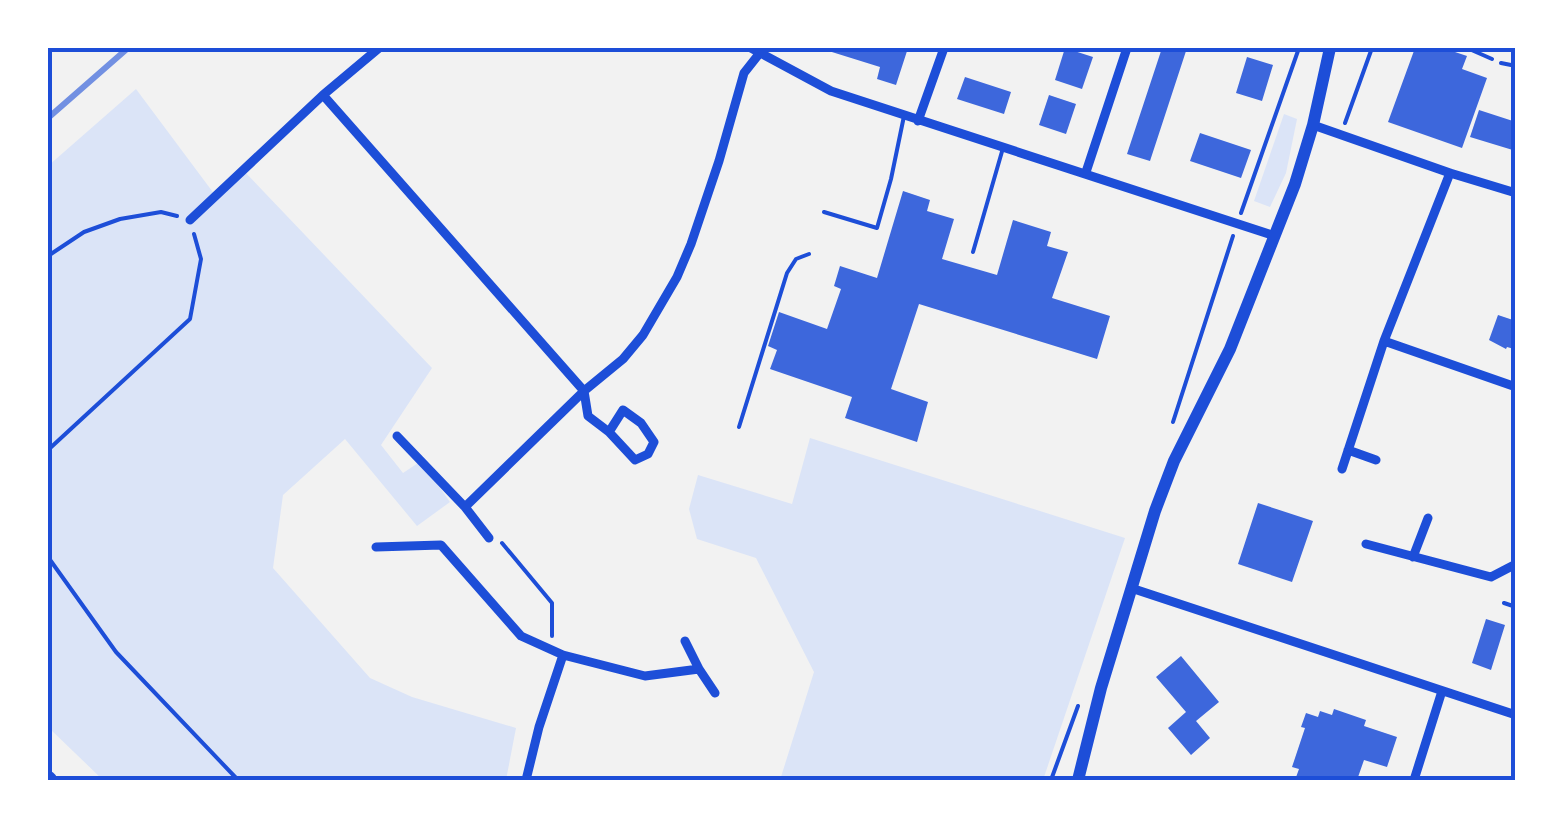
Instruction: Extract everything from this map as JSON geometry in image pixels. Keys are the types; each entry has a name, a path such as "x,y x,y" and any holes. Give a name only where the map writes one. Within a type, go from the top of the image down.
{"main road":[{"path":"1078,780 1155,511 1174,462 1230,349 1295,184 1330,48"}],"street":[{"path":"190,220 379,48"},
{"path":"918,121 944,48"},
{"path":"1086,172 1127,48"},
{"path":"466,507 644,335 677,278 706,203 744,73 755,50 831,91 1274,236"},
{"path":"323,96 584,391 588,416 610,432 634,460 648,454 654,442 641,423 622,410 610,432"},
{"path":"1313,125 1516,193"},
{"path":"1342,468 1384,341 1450,173"},
{"path":"1384,341 1516,387"},
{"path":"396,436 466,507 490,538"},
{"path":"1348,450 1376,460"},
{"path":"1413,557 1428,518"},
{"path":"1366,544 1491,577 1516,564"},
{"path":"376,547 441,545 520,636 563,655 645,676 699,669"},
{"path":"1131,588 1516,715"},
{"path":"685,641 715,693"},
{"path":"526,780 563,655"},
{"path":"1414,780 1442,691"}],"lane":[{"path":"1501,63 1516,66"},
{"path":"824,212 877,228 904,116"},
{"path":"973,252 1003,148"},
{"path":"739,427 788,274 796,259 809,254"},
{"path":"1504,603 1516,607"}],"path":[{"path":"1237,223 1298,48"},
{"path":"1341,135 1372,48"},
{"path":"1467,48 1501,63"},
{"path":"48,256 84,232 120,219 161,212 190,220 201,259 190,319 48,450"},
{"path":"490,538 499,539 552,603 552,650"},
{"path":"48,557 116,652 238,780"}],"shaded area":[{"path":"136,89 215,195 243,170 432,368 381,445 403,473 421,461 450,502 417,526 345,439 283,495 273,568 370,678 412,697 516,728 506,780 103,780 48,727 48,166"},
{"path":"1284,114 1297,119 1286,173 1270,207 1254,201"},
{"path":"810,438 1125,538 1043,780 780,780 814,672 756,558 697,539 689,509 698,475 792,504"}],"building":[{"path":"819,48 908,48 896,85 877,79 880,67"},
{"path":"1065,48 1093,57 1082,89 1055,80"},
{"path":"1162,48 1187,48 1150,161 1127,154"},
{"path":"1415,48 1443,48 1467,56 1462,69 1487,78 1462,148 1388,122"},
{"path":"1247,57 1273,65 1262,101 1236,93"},
{"path":"965,77 1011,92 1004,114 957,99"},
{"path":"1049,95 1076,104 1066,134 1039,125"},
{"path":"1479,110 1516,122 1516,151 1470,137"},
{"path":"1200,133 1251,150 1241,178 1190,161"},
{"path":"903,191 930,200 927,211 954,219 942,259 997,275 1013,220 1051,232 1047,246 1068,252 1052,298 1110,316 1097,359 919,304 891,389 928,402 917,442 845,418 852,397 770,369 777,350 768,346 779,312 827,329 841,289 834,286 840,266 877,278"},
{"path":"1498,315 1516,321 1514,349 1489,340"},
{"path":"1258,503 1313,521 1292,582 1238,564"},
{"path":"1486,619 1505,625 1491,670 1472,663"},
{"path":"1181,656 1219,702 1196,721 1210,738 1191,755 1168,728 1186,712 1156,677"},
{"path":"1334,709 1366,720 1364,726 1397,737 1387,767 1364,760 1357,780 1295,780 1299,769 1292,767 1306,713 1318,717 1320,711 1332,715"}],"railway":[{"path":"48,118 128,48"}]}
